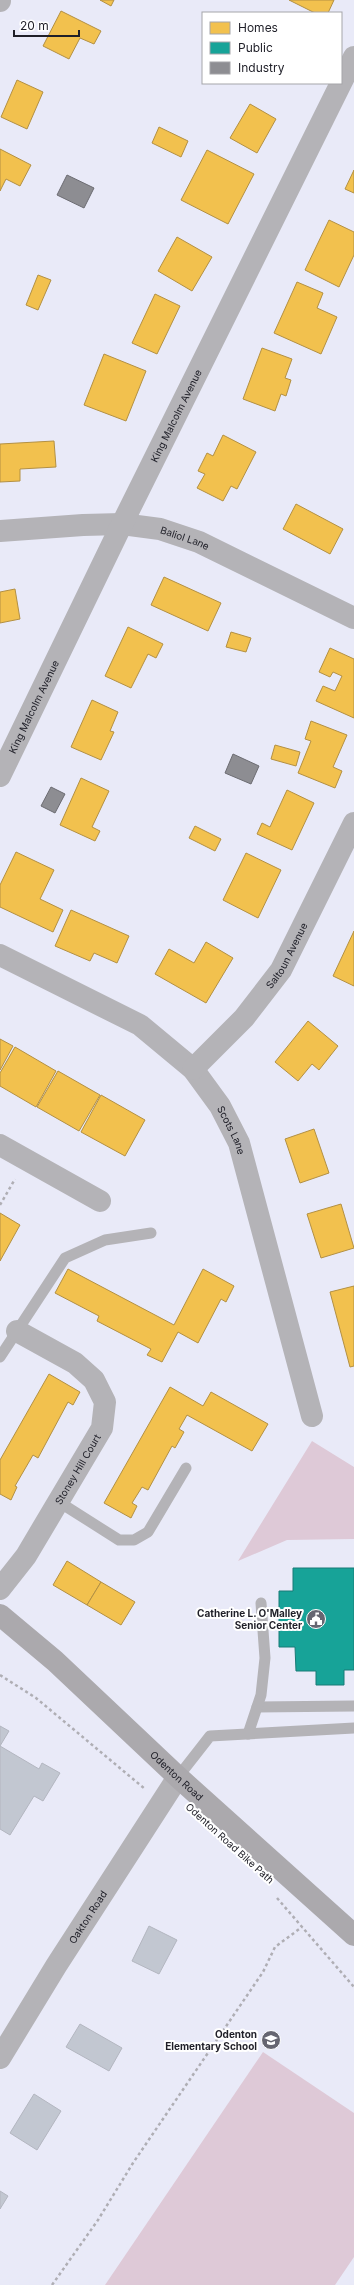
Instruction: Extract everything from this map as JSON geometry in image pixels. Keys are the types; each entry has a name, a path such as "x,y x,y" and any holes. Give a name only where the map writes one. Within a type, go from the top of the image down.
{"street":[{"name":"King Malcolm Avenue","path":"342,81 354,57"},
{"name":"King Malcolm Avenue","path":"0,776 122,524 341,84"},
{"name":"Baliol Lane","path":"0,530 83,524 122,524 160,529 199,542 354,618"},
{"name":"Saltoun Avenue","path":"193,1070 244,1018 281,970 354,823"},
{"name":"Scots Lane","path":"0,955 140,1025 193,1070 220,1106 238,1143 312,1416"},
{"path":"0,1145 100,1201"},
{"name":"Stoney Hill Court","path":"0,1588 26,1556 102,1428 105,1402 94,1380 75,1363 17,1331"},
{"name":"Odenton Road","path":"0,1615 55,1661 178,1776 354,1935"},
{"name":"Oakton Road","path":"0,2058 56,1966 178,1776"}],"lane":[{"path":"0,1357 65,1258 105,1240 151,1233"},
{"path":"59,1502 119,1540 134,1540 148,1532 186,1468"},
{"path":"248,1734 261,1695 265,1658 261,1603"},
{"path":"257,1707 354,1706"},
{"path":"178,1776 210,1736 354,1728"}],"path":[{"path":"0,1205 26,1160"},
{"path":"0,1675 36,1698 151,1794 163,1800"},
{"name":"Odenton Road Bike Path","path":"273,1893 354,1987"},
{"path":"52,2285 98,2220 133,2163 263,1972 275,1946 302,1927"}],"shaded area":[{"path":"312,1441 354,1467 354,1539 287,1540 238,1561"},
{"path":"263,2052 354,2113 354,2257 335,2285 105,2285"}],"building: Homes":[{"path":"100,0 114,0 111,6"},
{"path":"289,0 334,0 328,12 313,12"},
{"path":"61,11 101,31 94,44 80,38 69,59 43,46"},
{"path":"17,80 43,92 27,129 1,117"},
{"path":"250,104 276,119 257,153 230,138"},
{"path":"159,127 188,141 181,157 152,143"},
{"path":"0,149 31,165 20,186 6,179 0,191"},
{"path":"207,150 254,174 228,224 181,200"},
{"path":"354,170 354,193 345,189"},
{"path":"329,220 354,232 354,255 339,287 305,270"},
{"path":"177,237 212,257 192,291 158,271"},
{"path":"38,275 51,280 38,310 26,305"},
{"path":"297,282 323,293 317,308 337,317 321,354 274,333"},
{"path":"155,294 180,306 157,354 132,343"},
{"path":"262,348 292,359 285,378 291,380 286,396 281,394 275,411 243,399"},
{"path":"104,354 146,371 126,421 84,405"},
{"path":"223,435 256,452 237,489 231,486 223,501 197,488 205,474 198,471 207,453 213,456"},
{"path":"54,441 56,467 20,469 20,481 0,482 0,444"},
{"path":"296,504 343,529 330,554 283,529"},
{"path":"164,577 221,603 208,631 151,605"},
{"path":"15,589 20,619 0,623 0,592"},
{"path":"128,627 163,644 156,658 148,654 131,688 105,676"},
{"path":"231,632 251,638 246,652 226,647"},
{"path":"330,648 354,659 354,718 316,701 323,686 335,691 342,676 333,672 330,677 319,672"},
{"path":"92,700 118,712 110,731 114,732 101,760 71,747"},
{"path":"311,721 347,735 333,767 342,771 335,788 298,773 311,741 305,739"},
{"path":"275,745 300,752 296,766 271,759"},
{"path":"81,778 109,791 92,827 100,831 95,841 60,825"},
{"path":"287,790 314,803 292,850 257,834 262,823 270,827"},
{"path":"195,826 221,839 215,851 189,838"},
{"path":"16,852 54,870 40,899 63,910 53,932 0,907 0,885"},
{"path":"246,853 281,870 258,918 223,900"},
{"path":"71,910 129,936 117,963 94,953 90,961 55,946"},
{"path":"354,931 354,986 333,976"},
{"path":"206,942 233,958 206,1003 155,974 169,949 194,963"},
{"path":"308,1021 338,1046 319,1070 312,1064 298,1081 275,1062"},
{"path":"0,1039 13,1046 0,1070"},
{"path":"15,1047 56,1071 36,1107 0,1086 0,1073"},
{"path":"58,1071 100,1095 79,1131 37,1107"},
{"path":"101,1095 145,1120 125,1156 81,1132"},
{"path":"314,1129 329,1173 300,1183 285,1139"},
{"path":"341,1204 354,1248 321,1258 307,1214"},
{"path":"0,1213 20,1225 0,1261"},
{"path":"68,1269 174,1325 203,1269 234,1286 226,1302 221,1299 198,1343 178,1332 162,1362 147,1355 151,1349 97,1321 99,1316 55,1293"},
{"path":"354,1286 354,1366 350,1367 330,1292"},
{"path":"49,1374 80,1392 73,1405 68,1402 38,1458 33,1455 15,1486 17,1487 11,1500 0,1494 0,1460"},
{"path":"170,1387 203,1406 211,1392 268,1424 252,1451 187,1415 179,1429 184,1432 175,1448 172,1446 148,1490 142,1487 132,1503 137,1506 131,1518 104,1503"},
{"path":"67,1561 101,1582 87,1605 53,1585"},
{"path":"101,1582 135,1602 121,1625 87,1605"}],"building: Public":[{"name":"Catherine L. O'Malley Senior Center","path":"293,1568 354,1568 354,1670 344,1670 344,1685 316,1685 316,1671 296,1671 295,1647 279,1647 279,1591 293,1591"}],"building: Industry":[{"path":"67,175 94,188 84,208 57,195"},
{"path":"233,754 259,766 251,784 225,773"},
{"path":"51,787 65,794 55,813 41,806"}],"building: Other":[{"path":"0,1726 9,1731 0,1746"},
{"path":"0,1746 39,1769 42,1763 60,1773 43,1801 34,1796 10,1835 0,1829"},
{"path":"149,1926 177,1940 159,1974 132,1961"},
{"path":"80,2024 122,2048 109,2071 66,2047"},
{"path":"34,2094 61,2111 37,2150 10,2133"},
{"path":"0,2191 8,2196 0,2209"}],"place":[{"name":"Catherine L. O'Malley Senior Center","path":"316,1619"},
{"name":"Odenton Elementary School","path":"271,2040"}]}
